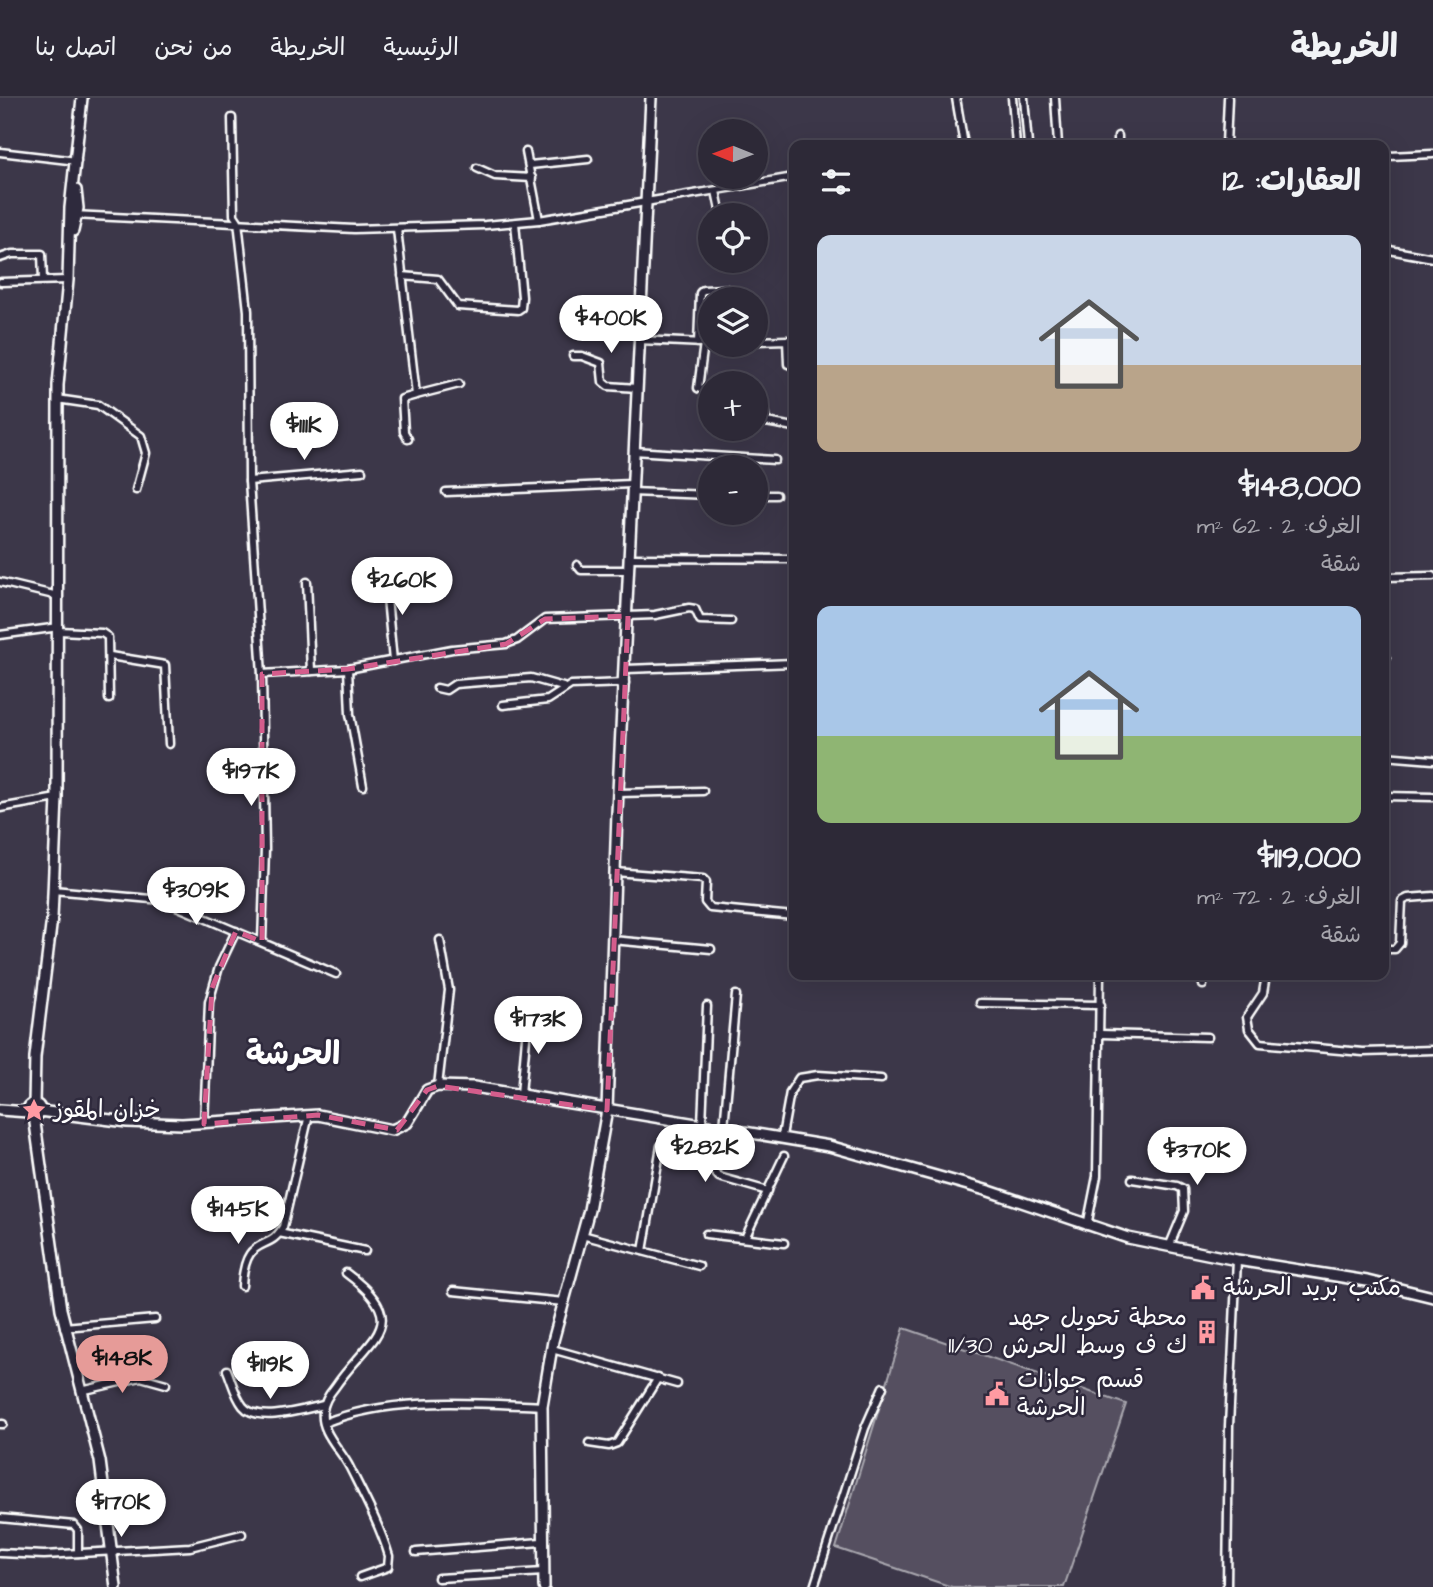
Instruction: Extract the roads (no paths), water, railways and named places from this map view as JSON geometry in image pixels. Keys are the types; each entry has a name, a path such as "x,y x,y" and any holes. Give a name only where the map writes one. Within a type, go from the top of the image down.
{"street":[{"path":"82,98 57,399 57,798 53,890 34,1066 34,1111 64,1327 100,1461 116,1587"},
{"path":"544,1587 541,1542 542,1406 552,1349 582,1235 607,1110 631,488 651,98"},
{"path":"956,98 963,140"},
{"path":"1012,98 1016,140"},
{"path":"1024,98 1028,140"},
{"path":"1055,98 1058,140"},
{"path":"1226,140 1228,98"},
{"path":"232,118 234,215 238,221 248,311 249,481 262,674 265,836 262,942"},
{"path":"0,152 77,161"},
{"path":"526,152 539,220"},
{"path":"1389,156 1433,154"},
{"path":"530,165 588,159"},
{"path":"477,168 495,176 533,178"},
{"path":"74,212 397,229 539,220 789,178"},
{"path":"716,191 718,203"},
{"path":"402,276 438,279 458,306 518,310 521,308 522,297 514,223"},
{"path":"397,229 416,395"},
{"path":"1389,250 1433,258"},
{"path":"0,258 12,254 42,254 43,280"},
{"path":"1,282 68,280"},
{"path":"581,327 640,337 698,342"},
{"path":"768,341 787,340 789,364"},
{"path":"573,356 582,356 600,363 603,382 608,386 637,388"},
{"path":"408,439 404,432 402,399 459,384"},
{"path":"57,399 98,405 141,436 146,453 136,490"},
{"path":"768,422 789,426"},
{"path":"634,451 775,460"},
{"path":"249,481 362,471"},
{"path":"446,492 631,488 698,494"},
{"path":"768,495 776,495"},
{"path":"630,558 789,559"},
{"path":"577,565 581,570 629,570"},
{"path":"1389,577 1433,576"},
{"path":"385,577 393,661"},
{"path":"0,582 58,596"},
{"path":"307,582 311,671"},
{"path":"262,674 348,669 511,642 545,619 628,617 672,613 689,608 695,609 700,620 731,621"},
{"path":"0,635 59,629 106,634 110,642 109,699"},
{"path":"110,656 165,665 169,744"},
{"path":"626,669 789,663"},
{"path":"348,669 351,715 363,786"},
{"path":"437,688 446,690 455,684 531,678 563,687 625,683"},
{"path":"502,705 548,700 563,687"},
{"path":"1389,756 1433,760"},
{"path":"618,793 703,791"},
{"path":"1389,796 1433,797"},
{"path":"0,808 57,798"},
{"path":"615,872 703,879 708,907 789,915"},
{"path":"53,890 162,900 336,974"},
{"path":"1389,949 1395,949 1400,943 1402,901 1433,896"},
{"path":"204,1124 209,1002 219,967 236,931"},
{"path":"438,1086 449,990 440,940"},
{"path":"612,940 711,949"},
{"path":"1087,1226 1097,1176 1100,980"},
{"path":"1202,980 1203,985"},
{"path":"1265,980 1263,993 1247,1017 1250,1029 1260,1043 1363,1052 1433,1050"},
{"path":"736,995 724,1127 714,1163 715,1174 768,1191"},
{"path":"980,1003 1101,1005"},
{"path":"702,1124 706,1006"},
{"path":"521,1094 528,1015"},
{"path":"1101,1034 1208,1037"},
{"path":"782,1136 790,1092 799,1079 818,1075 881,1079"},
{"path":"0,1110 34,1111 140,1123 204,1124 309,1115 397,1130 407,1123 427,1090 438,1086 521,1094 607,1110 782,1136 927,1172 1087,1226 1169,1247 1367,1280 1433,1297"},
{"path":"279,1233 309,1115"},
{"path":"643,1251 661,1146"},
{"path":"745,1238 784,1156"},
{"path":"1132,1179 1183,1189 1184,1212 1169,1247"},
{"path":"242,1286 249,1254 259,1244 279,1233 365,1251"},
{"path":"706,1234 784,1243"},
{"path":"582,1235 699,1266"},
{"path":"1227,1587 1229,1426 1237,1260"},
{"path":"346,1273 374,1295 380,1308 381,1326 376,1338 345,1372 324,1405 324,1423 349,1465 389,1556 388,1567 360,1577"},
{"path":"453,1292 564,1302"},
{"path":"64,1327 155,1319"},
{"path":"552,1349 677,1384"},
{"path":"227,1370 243,1406 252,1412 278,1414 324,1405"},
{"path":"81,1391 141,1377 166,1384"},
{"path":"589,1443 609,1446 617,1443 658,1378"},
{"path":"814,1587 865,1428 883,1387"},
{"path":"324,1423 352,1415 416,1406 542,1406"},
{"path":"0,1518 74,1525 78,1530 78,1553"},
{"path":"0,1553 112,1553 198,1546 211,1540 242,1534"},
{"path":"416,1552 541,1542"},
{"path":"438,1578 544,1572"}],"place":[{"name":"خزان المقوز","path":"34,1110"},
{"name":"مكتب بريد الحرشة","path":"1203,1288"},
{"name":"محطة تحويل جهد 11/30 ك ف وسط الحرش","path":"1207,1332"},
{"name":"قسم جوازات الحرشة","path":"997,1394"}],"district":[{"name":"الحرشة","path":"293,1054"}]}
